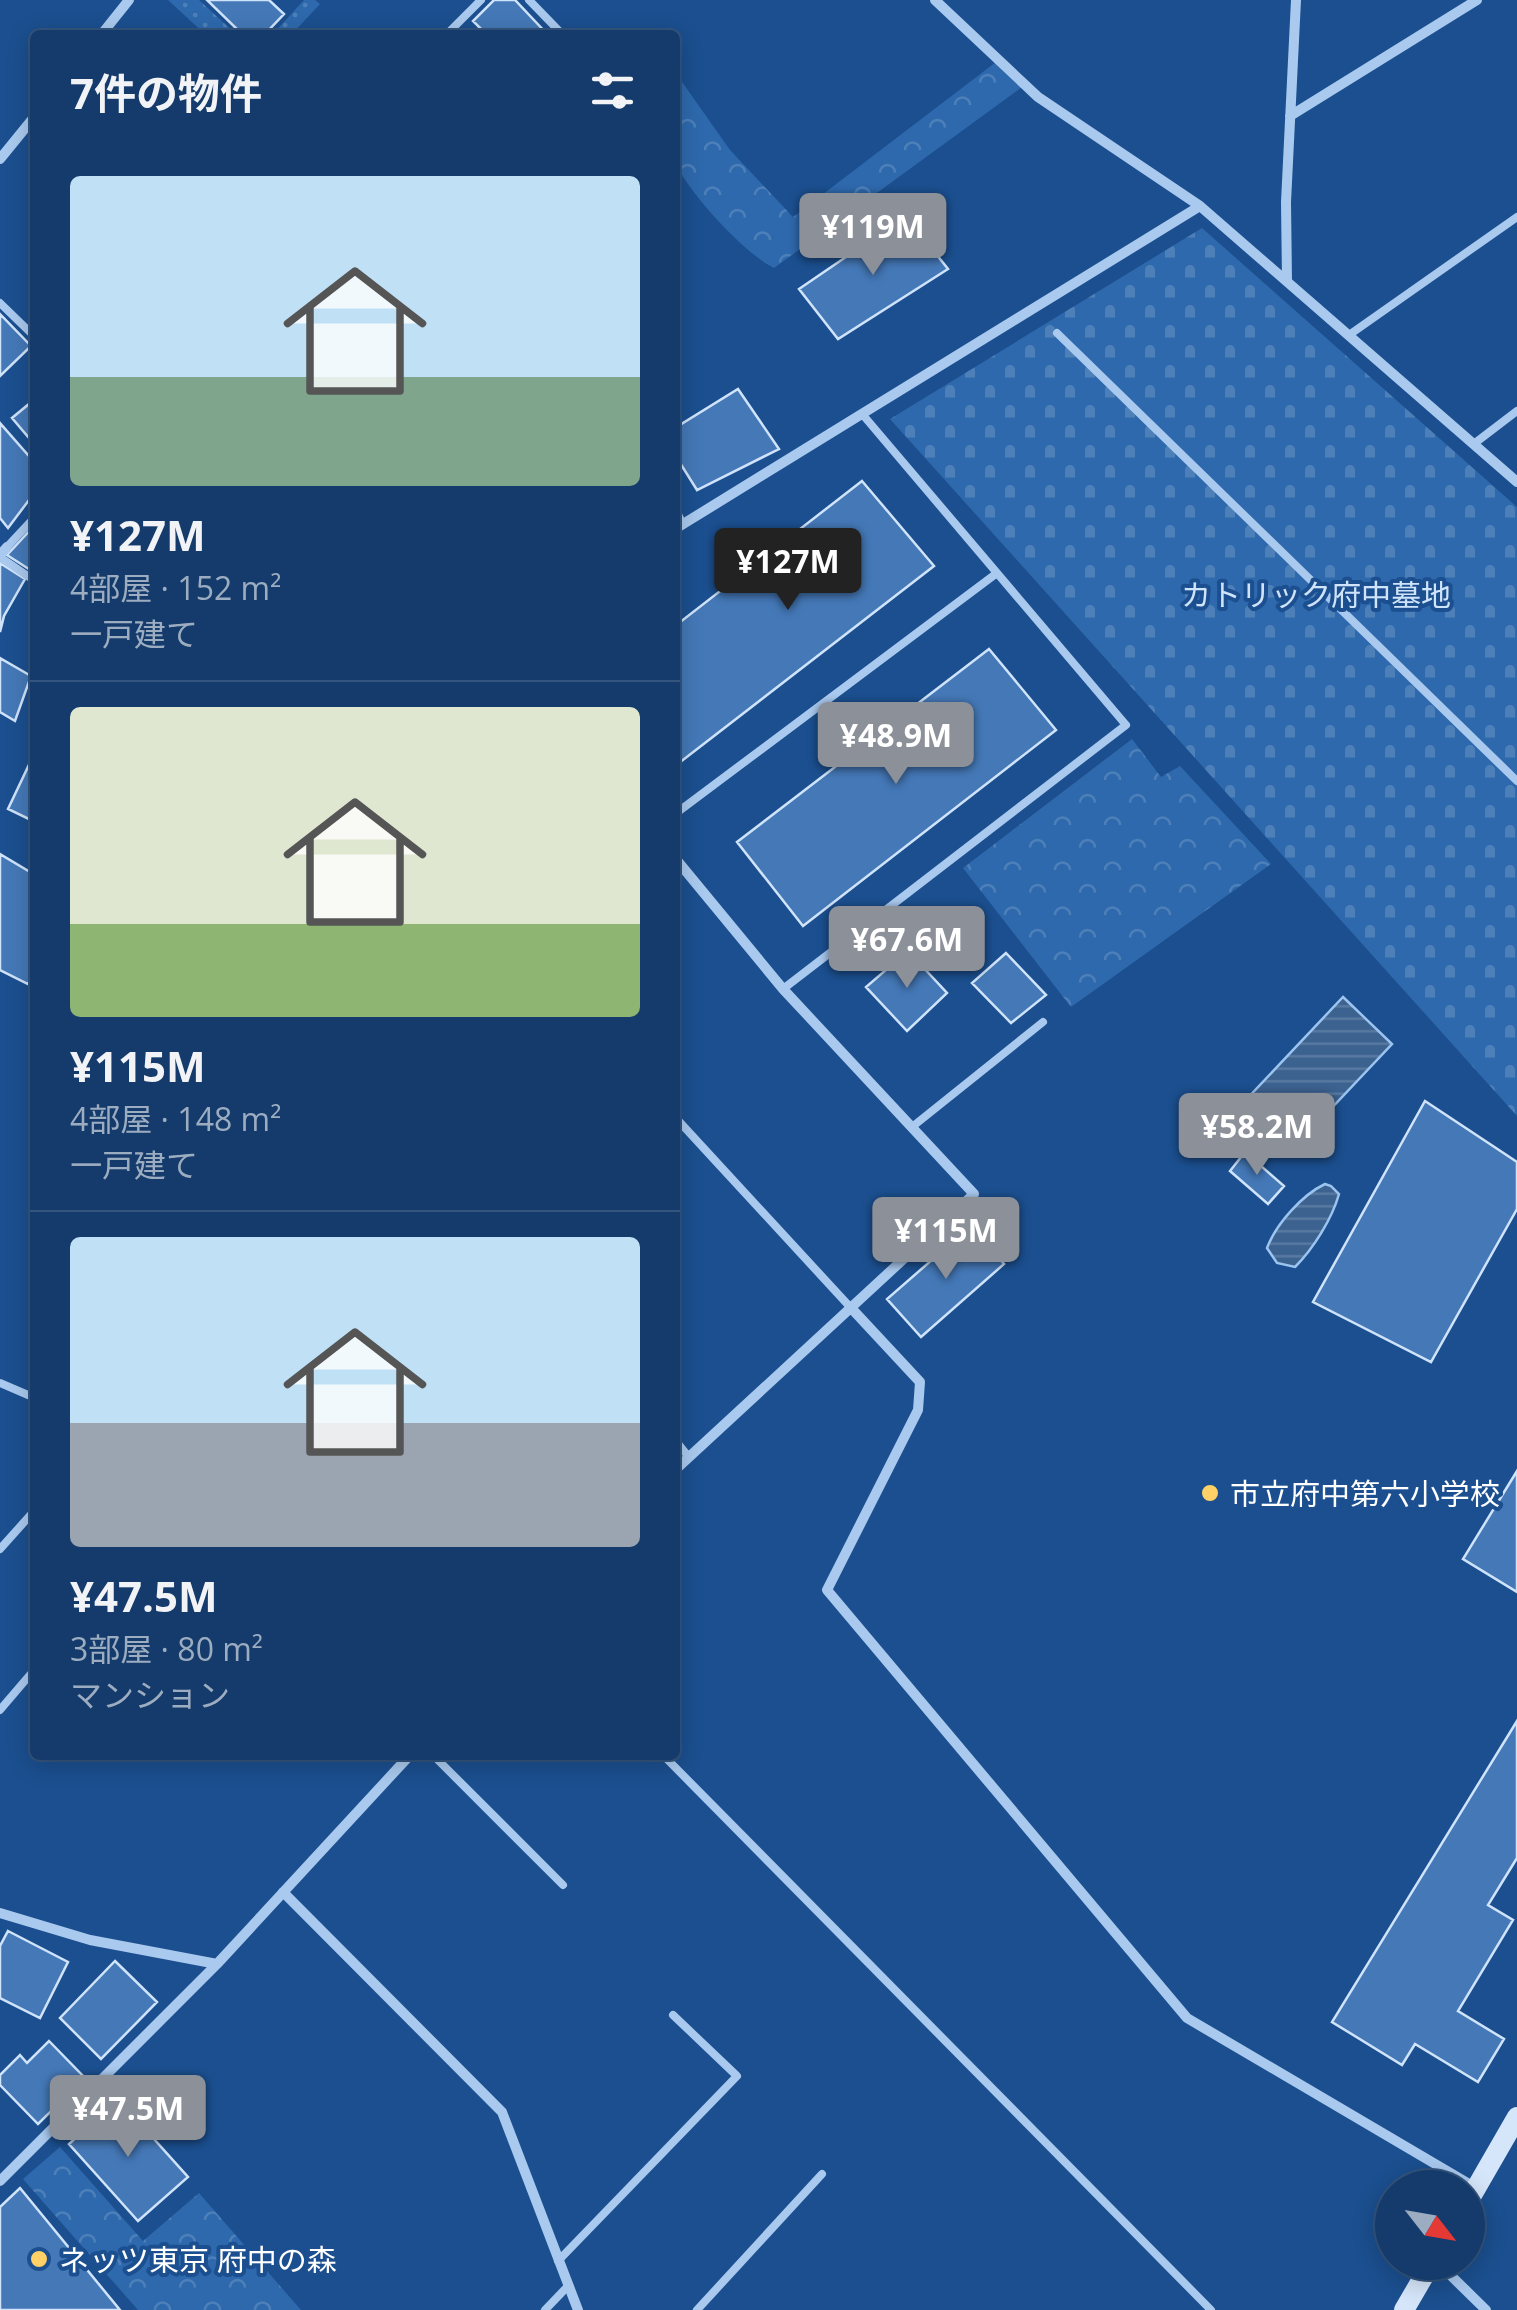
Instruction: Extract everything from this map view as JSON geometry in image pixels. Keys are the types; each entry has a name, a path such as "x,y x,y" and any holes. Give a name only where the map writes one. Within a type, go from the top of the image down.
{"street":[{"path":"105,30 129,0"},
{"path":"935,0 1038,97 1200,206 1517,482"},
{"path":"1287,281 1286,202 1296,0"},
{"path":"1290,116 1477,0"},
{"path":"0,159 30,122"},
{"path":"680,527 1200,206"},
{"path":"680,864 783,989 974,1194 680,1465"},
{"path":"852,1310 920,1382 918,1410 827,1590 1187,2018 1432,2170"},
{"path":"0,2181 217,1964 405,1760"},
{"path":"283,1892 502,2112 578,2310"},
{"path":"0,1914 90,1940 217,1964"},
{"path":"1485,2173 1517,2118"},
{"path":"1404,2310 1423,2280"},
{"path":"1454,2280 1486,2310"}],"lane":[{"path":"451,30 481,0"},
{"path":"529,0 558,30"},
{"path":"1349,335 1517,217"},
{"path":"0,303 30,332"},
{"path":"1057,333 1517,781"},
{"path":"1474,443 1517,412"},
{"path":"783,989 1126,726 863,414"},
{"path":"30,522 2,553 30,576"},
{"path":"680,810 997,573"},
{"path":"912,1127 1043,1022"},
{"path":"680,1122 852,1310"},
{"path":"0,1382 30,1396"},
{"path":"680,1446 688,1456"},
{"path":"0,1548 30,1515"},
{"path":"0,1710 30,1676"},
{"path":"437,1760 564,1885"},
{"path":"668,1760 1211,2310"},
{"path":"558,2261 737,2076 673,2015"},
{"path":"697,2310 822,2174"},
{"path":"545,2310 568,2285"}],"green space":[{"path":"168,0 199,0 232,30 201,30"},
{"path":"304,0 320,4 296,30 277,30"},
{"path":"996,62 1022,87 774,268 720,223 680,171 680,79 730,150 793,217"},
{"name":"カトリック府中墓地","path":"1202,228 1517,507 1517,1116 890,419"},
{"path":"1132,739 1161,777 1180,766 1271,864 1071,1007 963,868"},
{"path":"60,2147 143,2241 199,2193 301,2310 138,2310 23,2179"}],"shaded area":[{"path":"1343,997 1392,1044 1292,1150 1243,1103"},
{"path":"1325,1184 1339,1194 1321,1233 1295,1267 1277,1263 1267,1248 1277,1229 1299,1203"}],"building":[{"path":"207,0 269,0 284,14 269,30 238,30"},
{"path":"494,0 515,0 543,30 482,30 473,21"},
{"path":"906,216 948,269 838,339 799,289"},
{"path":"0,314 30,347 0,376"},
{"path":"738,389 779,449 697,490 680,463 680,425"},
{"path":"30,403 30,439 12,418"},
{"path":"0,423 30,457 30,499 8,528 0,518"},
{"path":"862,481 934,566 680,762 680,622"},
{"path":"30,530 30,570 7,555"},
{"path":"0,563 25,579 4,616 0,632"},
{"path":"989,649 1056,730 803,926 737,842"},
{"path":"0,658 30,679 15,721 0,712"},
{"path":"30,763 30,820 8,809"},
{"path":"0,854 30,872 30,980 28,984 0,970"},
{"path":"908,951 947,993 907,1031 866,987"},
{"path":"1006,953 1046,995 1011,1023 972,983"},
{"path":"1425,1101 1517,1162 1517,1209 1431,1362 1313,1302"},
{"path":"1245,1152 1284,1186 1268,1204 1230,1171"},
{"path":"971,1226 1004,1264 921,1337 887,1299"},
{"path":"1517,1471 1517,1592 1463,1559"},
{"path":"1517,1721 1517,1858 1488,1905 1513,1920 1458,2011 1504,2039 1478,2082 1415,2044 1402,2065 1332,2022"},
{"path":"8,1931 68,1962 40,2018 0,1998 0,1946"},
{"path":"115,1961 157,2002 101,2059 60,2018"},
{"path":"49,2041 85,2078 38,2124 0,2085 0,2075 20,2055 27,2063"},
{"path":"118,2099 188,2177 138,2221 69,2144"},
{"name":"ネッツ東京 府中の森","path":"20,2188 120,2310 0,2310 0,2207"}],"place":[{"name":"市立府中第六小学校","path":"1210,1493"},
{"name":"ネッツ東京 府中の森","path":"39,2259"}]}
